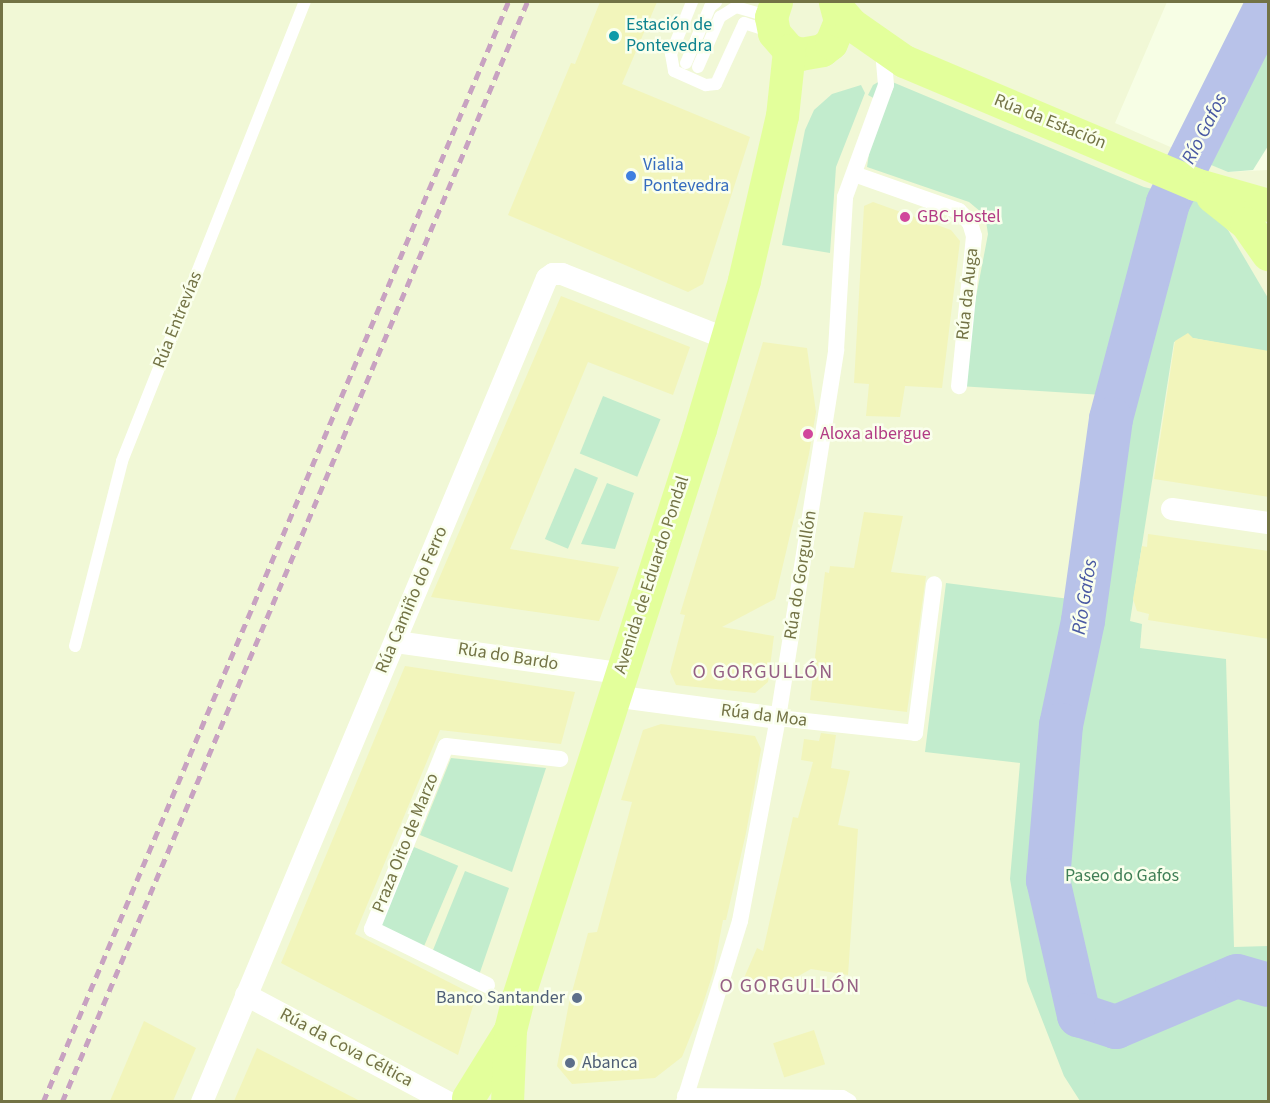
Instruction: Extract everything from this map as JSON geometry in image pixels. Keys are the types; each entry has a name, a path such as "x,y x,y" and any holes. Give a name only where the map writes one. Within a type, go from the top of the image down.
{"main road":[{"name":"Rúa da Estación","path":"836,5 851,24 890,55 1196,184 1269,205"},
{"name":"Avenida de Eduardo Pondal","path":"782,116 838,32 836,5"},
{"name":"Rúa da Estación","path":"777,25 800,54 825,49 890,55"},
{"name":"Avenida de Eduardo Pondal","path":"507,1101 510,1030 523,978 727,339 750,256 782,116 777,25"},
{"name":"Rúa da Estación","path":"1196,184 1246,223 1269,254"},
{"name":"Avenida de Eduardo Pondal","path":"466,1101 510,1030"}],"street":[{"name":"Rúa do Gorgullón","path":"685,1099 740,921 778,718 836,350 845,197 886,85 890,55"},
{"name":"Rúa da Auga","path":"854,174 959,212 970,223 974,236 959,386"},
{"name":"Rúa Camiño do Ferro","path":"202,1101 547,278 553,274 562,274 727,339"},
{"path":"1172,509 1269,523"},
{"name":"Rúa da Moa","path":"616,685 778,718 915,733 934,584"},
{"name":"Rúa do Bardo","path":"396,642 616,685"},
{"name":"Praza Oito de Marzo","path":"487,986 372,929 446,746 560,759"},
{"name":"Rúa da Cova Céltica","path":"246,994 466,1101"},
{"path":"685,1099 819,1097 842,1098 849,1101"}],"lane":[{"name":"Rúa Entrevías","path":"75,646 122,460 305,2"},
{"path":"692,2 671,54 674,71 706,85 716,84 744,23 777,25"},
{"path":"686,63 710,7 716,2"},
{"path":"699,67 720,17 736,7 777,25"}],"shaded area":[{"path":"2,2 1167,2 1115,123 1228,172 1268,170 1268,1101 2,1102"}],"green space":[{"path":"1268,22 1268,146 1253,170 1228,172 1199,160"},
{"name":"Paseo do Gafos","path":"880,81 890,81 1144,187 1199,200 1228,230 1268,298 1268,352 1193,338 1174,342 1130,621 1142,624 1140,648 1226,659 1234,947 1268,946 1268,1101 1080,1101 1064,1076 1027,981 1010,879 1020,763 925,752 946,583 1077,600 1103,395 959,386 988,234 986,221 981,212 969,202 867,167 877,100 868,95 873,85"},
{"path":"861,85 865,93 836,167 830,253 782,245 805,130 814,110 832,94"},
{"path":"603,396 660,419 637,477 580,453"},
{"path":"575,468 598,478 568,549 545,539"},
{"path":"607,483 634,493 615,549 581,544"},
{"path":"451,758 546,768 512,872 420,835"},
{"path":"414,847 458,866 424,947 380,928"},
{"path":"465,871 509,888 478,978 431,955"}],"building":[{"name":"Vialia Pontevedra","path":"600,2 657,2 622,84 750,137 703,284 688,292 508,215 571,63 575,64"},
{"path":"873,202 951,230 960,241 942,388 905,386 900,417 866,416 869,384 854,383 864,206"},
{"path":"561,296 690,347 673,395 588,362 510,549 619,567 599,621 431,597"},
{"path":"1188,333 1193,338 1269,351 1269,497 1154,479 1175,341"},
{"path":"763,342 807,348 816,412 809,454 775,599 722,627 774,636 768,682 755,693 676,685 670,672 685,615 680,614"},
{"path":"864,512 903,516 891,572 926,576 907,712 810,700 825,572 829,573 830,566 854,568"},
{"path":"1148,534 1269,551 1269,639 1148,620 1149,614 1137,611 1133,599 1142,546 1147,547"},
{"path":"405,666 575,692 561,744 440,730 355,934 476,996 458,1055 281,963"},
{"path":"661,724 755,736 761,749 746,833 726,920 723,920 713,973 682,1057 655,1078 572,1084 557,1066 569,1003 588,933 597,932 632,802 621,800 643,730"},
{"path":"821,733 836,735 831,768 850,771 838,825 858,829 848,975 811,969 777,988 744,978 757,948 763,951 793,817 798,818 813,762 801,760 804,739 819,741"},
{"path":"144,1021 196,1048 173,1101 110,1101"},
{"path":"814,1030 825,1064 784,1078 773,1043"},
{"path":"257,1048 360,1101 234,1101"}],"waterway":[{"name":"Río Gafos","path":"1268,3 1168,203 1111,419 1083,621 1061,725 1048,880 1079,1015 1116,1027 1237,976 1268,985"}],"railway":[{"path":"43,1102 508,2"},
{"path":"62,1102 527,2"}],"place":[{"name":"Estación de Pontevedra","path":"614,36"},
{"name":"Vialia Pontevedra","path":"631,176"},
{"name":"GBC Hostel","path":"905,217"},
{"name":"Aloxa albergue","path":"808,434"},
{"name":"Banco Santander","path":"577,998"},
{"name":"Abanca","path":"570,1063"}],"district":[{"name":"O GORGULLÓN","path":"763,672"},
{"name":"O GORGULLÓN","path":"790,986"}]}
